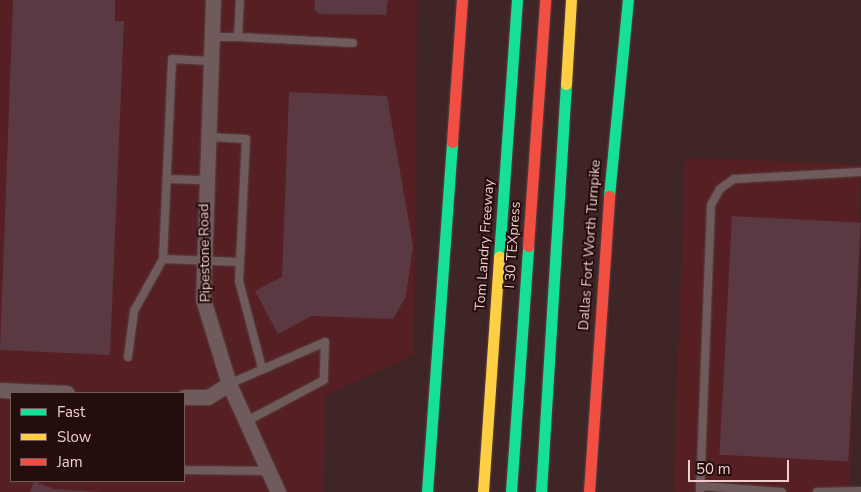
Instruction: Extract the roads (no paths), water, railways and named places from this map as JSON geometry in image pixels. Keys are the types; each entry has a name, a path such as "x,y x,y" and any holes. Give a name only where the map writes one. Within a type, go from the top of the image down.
{"main road":[{"path":"427,492 462,0"},
{"name":"Tom Landry Freeway","path":"483,492 517,0"},
{"name":"I 30 TEXpress","path":"511,492 545,0"},
{"name":"Dallas Fort Worth Turnpike","path":"588,492 615,100 628,0"},
{"path":"540,492 572,3"},
{"path":"471,465 487,429"}],"street":[{"name":"Pipestone Road","path":"213,0 202,260 209,329 229,384 271,471 278,492"},
{"path":"185,397 208,397 229,384"},
{"path":"0,390 27,392"}],"lane":[{"path":"238,37 240,0"},
{"path":"211,37 353,42"},
{"path":"128,357 134,311 163,259 172,59 210,61"},
{"path":"207,137 246,139 239,281 262,368"},
{"path":"782,492 700,489 711,205 720,189 734,179 861,172"},
{"path":"167,178 205,180"},
{"path":"163,259 240,262"},
{"path":"229,384 325,342 324,380 247,421"},
{"path":"185,470 271,471"},
{"path":"817,492 861,491"}]}
